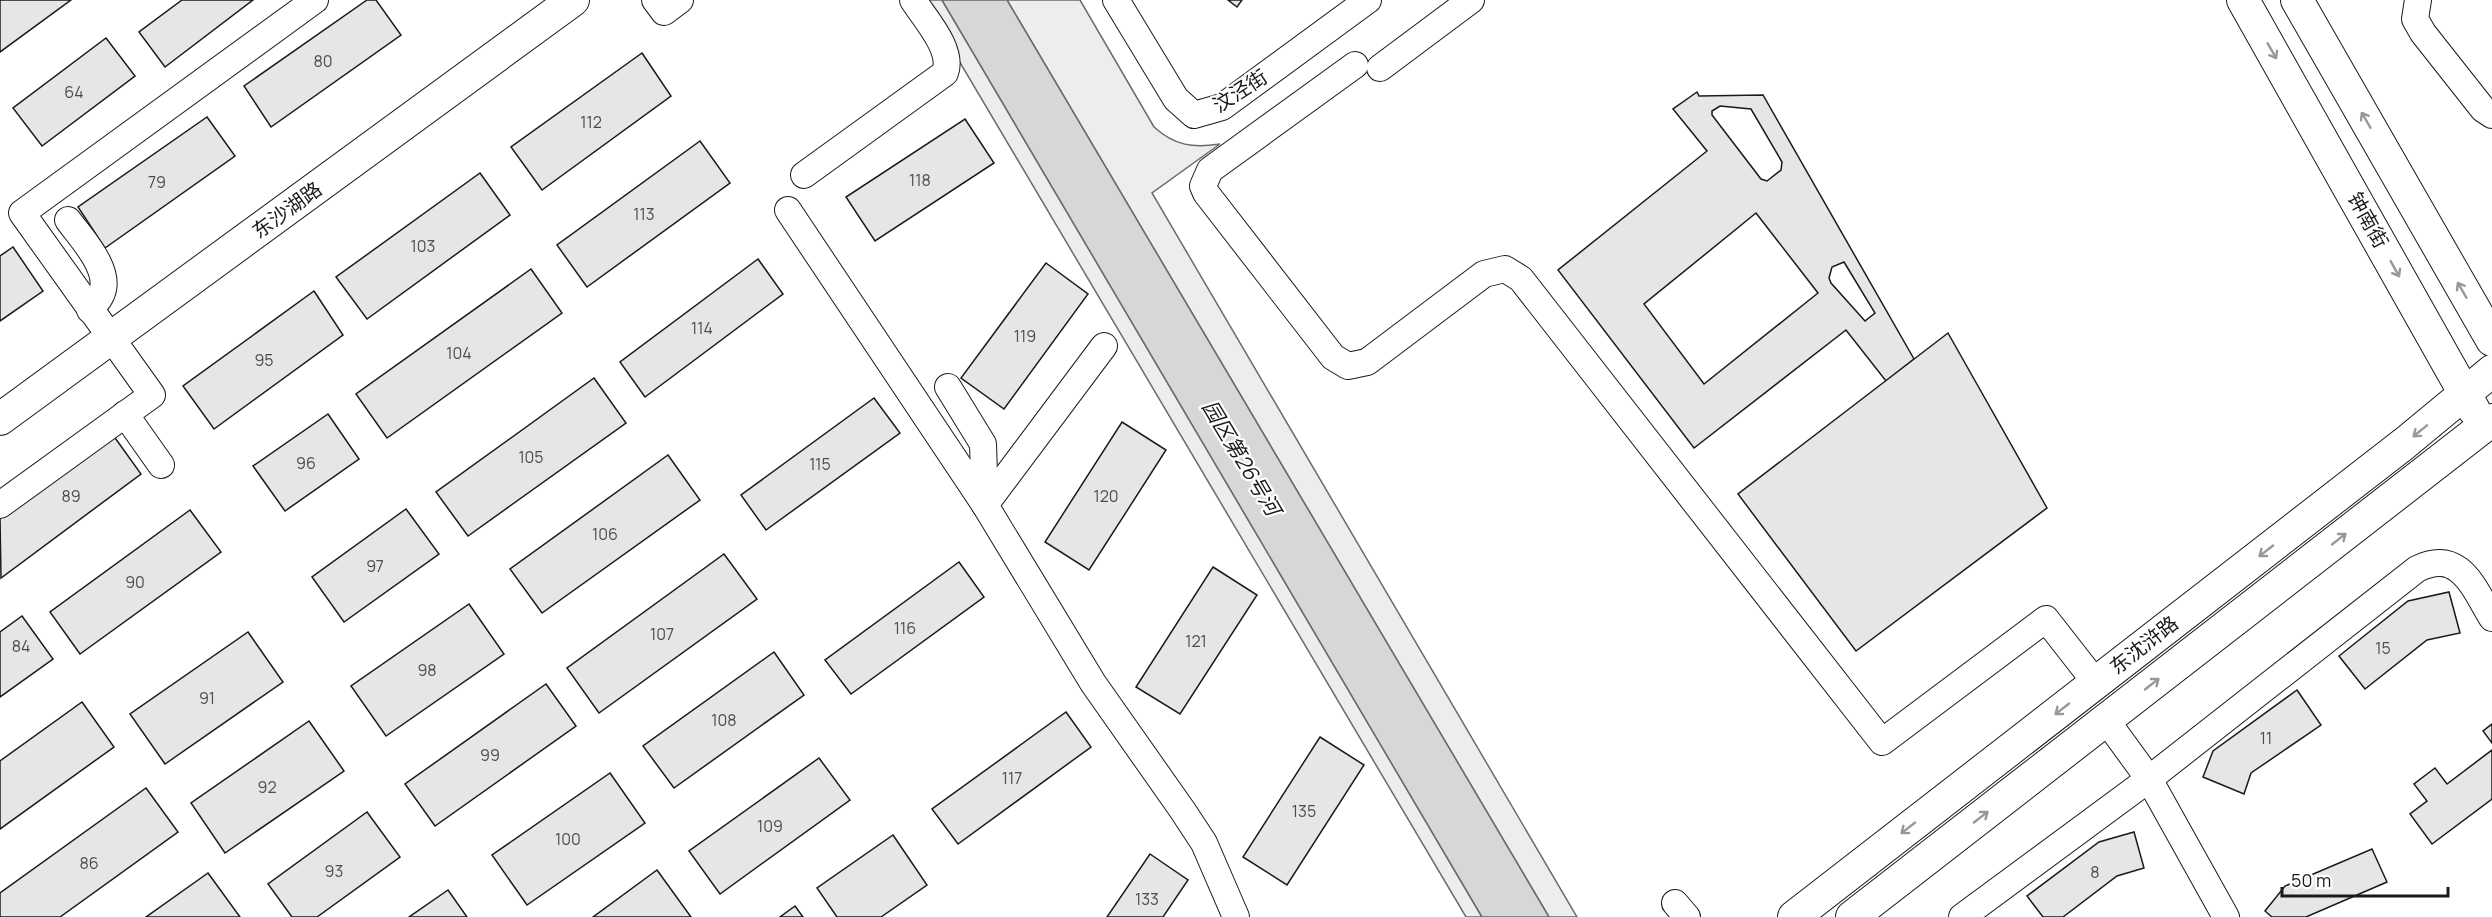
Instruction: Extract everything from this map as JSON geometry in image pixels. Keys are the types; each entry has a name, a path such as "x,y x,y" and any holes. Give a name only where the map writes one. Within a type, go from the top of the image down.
{"main road":[{"name":"东沙湖路","path":"0,419 573,0"},
{"name":"钟南街","path":"2243,0 2464,393 2489,428"},
{"path":"2297,0 2492,340"},
{"name":"东沈浒路","path":"1794,917 2405,443 2492,371"},
{"name":"东沈浒路","path":"1852,917 2489,428"}],"street":[{"path":"0,505 152,395 22,213 315,0"},
{"path":"655,0 664,12 680,0"},
{"path":"804,175 945,73 948,64 945,51 913,0"},
{"name":"汶泾街","path":"1116,0 1182,108 1194,115 1222,107 1368,0"},
{"path":"1471,0 1445,8 1368,66 1210,170 1203,186 1206,193 1333,357 1348,366 1367,362 1484,274 1505,269 1521,279 1882,742 2046,619 2096,683"},
{"path":"2418,0 2415,19 2423,33 2483,109 2492,114"},
{"path":"788,210 985,505 1093,683 1204,843 1236,917"},
{"path":"68,220 96,260 104,278 102,294 90,310"},
{"path":"985,505 1104,346"},
{"path":"948,387 982,444 985,505"},
{"path":"125,414 161,465"},
{"path":"1962,917 2149,779 2417,569 2430,563 2449,564 2462,570 2492,618"},
{"path":"2106,720 2149,779 2226,917"}],"shaded area":[{"path":"923,0 942,0 1482,917 1466,917"},
{"path":"1007,0 1080,0 1154,127 1177,142 1201,146 1220,144 1152,193 1577,917 1549,917"}],"water":[{"name":"园区第26号河","path":"942,0 1007,0 1549,917 1482,917"}],"building":[{"path":"0,0 71,0 0,52"},
{"path":"182,0 253,0 165,67 139,32"},
{"path":"367,0 376,0 401,35 271,127 244,86"},
{"path":"1228,0 1242,0 1237,7"},
{"path":"106,38 135,76 42,146 13,108"},
{"path":"642,53 671,96 542,190 511,147"},
{"path":"1697,92 1699,96 1763,95 1914,359 1886,381 1846,330 1694,448 1558,270 1707,151 1673,109","holes":["1720,106 1751,109 1782,162 1781,170 1767,181 1761,179 1712,115 1712,111","1756,213 1818,293 1704,384 1644,304","1844,262 1875,313 1865,321 1831,283 1829,278 1832,267"]},
{"path":"207,117 235,156 105,248 78,207"},
{"path":"965,119 994,163 875,241 846,197"},
{"path":"700,141 730,183 587,287 557,245"},
{"path":"480,173 510,215 367,319 336,277"},
{"path":"13,247 43,291 0,321 0,256"},
{"path":"758,259 783,294 645,397 620,362"},
{"path":"1046,263 1088,294 1004,409 961,378"},
{"path":"531,269 562,313 387,438 356,394"},
{"path":"314,291 343,335 214,429 183,386"},
{"path":"1948,333 2047,508 1856,651 1738,494"},
{"path":"594,378 626,423 468,536 436,492"},
{"path":"874,398 900,433 766,530 741,495"},
{"path":"328,414 359,459 285,511 253,466"},
{"path":"1122,422 1166,450 1089,570 1045,542"},
{"path":"113,435 141,474 1,578 0,518"},
{"path":"668,455 700,500 542,613 510,569"},
{"path":"406,509 439,554 344,622 312,577"},
{"path":"190,510 221,552 80,654 50,612"},
{"path":"724,554 757,599 599,713 567,668"},
{"path":"959,562 984,597 851,694 825,660"},
{"path":"1213,567 1257,595 1180,714 1136,687"},
{"path":"2449,592 2460,633 2427,640 2365,689 2339,656 2408,601"},
{"path":"469,604 504,654 386,736 351,686"},
{"path":"22,616 53,659 0,697 0,632"},
{"path":"248,632 283,682 165,764 130,714"},
{"path":"774,652 804,695 674,788 643,746"},
{"path":"546,684 576,726 435,826 405,784"},
{"path":"2297,690 2321,725 2251,773 2244,794 2203,777 2213,751"},
{"path":"82,702 114,747 0,829 0,761"},
{"path":"1066,712 1091,747 958,844 932,809"},
{"path":"309,721 344,771 225,853 191,803"},
{"path":"2492,724 2492,743 2483,731"},
{"path":"1320,737 1364,765 1287,885 1243,857"},
{"path":"2492,750 2492,799 2432,844 2410,814 2427,801 2414,784 2435,768 2447,784"},
{"path":"819,758 850,800 720,894 689,851"},
{"path":"610,773 645,823 527,905 492,855"},
{"path":"146,788 178,832 60,917 0,917 0,893"},
{"path":"367,812 400,857 317,917 292,917 268,884"},
{"path":"2134,832 2144,868 2117,876 2063,917 2043,917 2027,896 2099,842"},
{"path":"893,835 927,885 881,917 837,917 817,888"},
{"path":"2372,849 2387,882 2306,917 2272,917 2265,911 2285,886"},
{"path":"1150,854 1188,880 1163,917 1107,917"},
{"path":"657,870 691,917 593,917"},
{"path":"208,873 240,917 146,917"},
{"path":"448,890 467,917 409,917"},
{"path":"795,906 803,917 780,917"}]}
